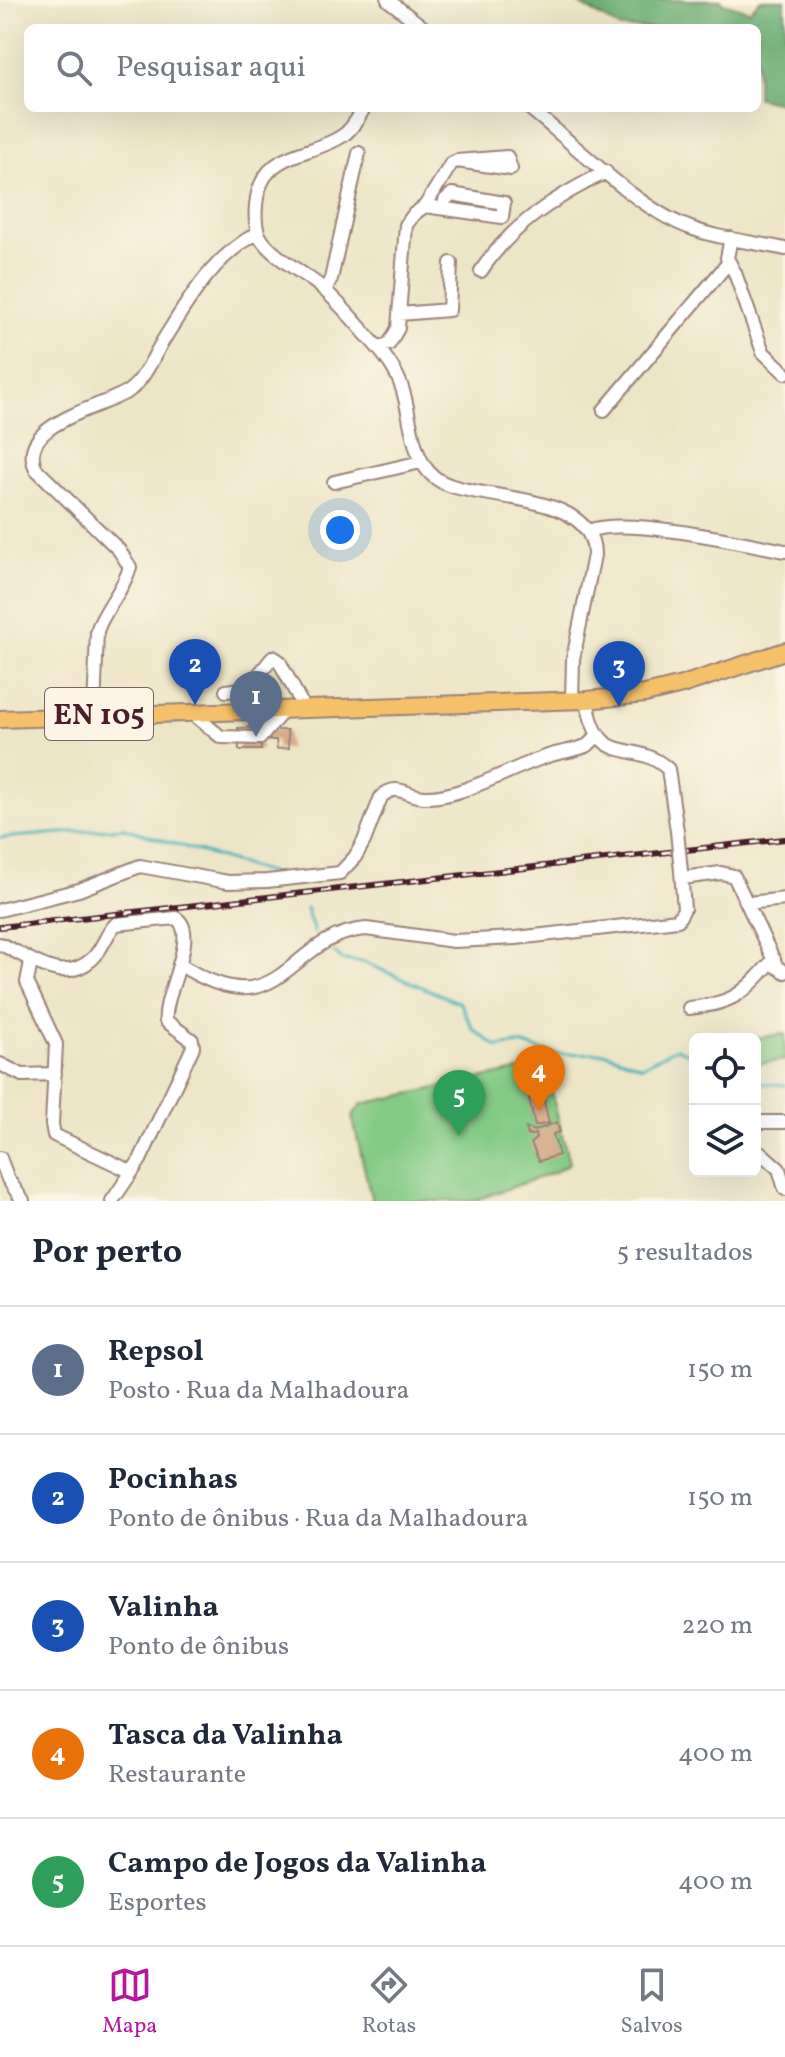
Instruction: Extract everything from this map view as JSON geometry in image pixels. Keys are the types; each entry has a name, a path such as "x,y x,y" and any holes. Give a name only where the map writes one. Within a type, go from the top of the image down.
{"main road":[{"name":"EN 105","path":"2,717 579,700 645,694 785,651"}],"street":[{"path":"388,0 417,24"},
{"path":"179,964 211,982 240,988 261,986 275,980 338,934 352,930 366,929 454,941 516,938 678,920 684,909 668,769 661,763 607,745 597,736 579,700 573,659 594,555 589,531 568,514 542,505 444,483 432,477 421,462 401,385 378,347 325,290 268,248 258,233 258,197 260,185 268,171 280,162 343,136 362,112"},
{"path":"534,112 606,172 671,220 689,228 785,249"},
{"path":"325,290 331,279 359,153"},
{"path":"378,347 389,344 395,337 406,225 425,206 451,164 457,161"},
{"path":"481,271 501,244 525,221 574,187 606,172"},
{"path":"425,206 444,207"},
{"path":"94,714 97,631 101,619 121,590 130,567 119,550 36,469 31,460 34,449 42,436 69,416 133,388 200,285 239,242 258,233"},
{"path":"731,238 727,258 763,352 785,373"},
{"path":"604,410 729,262"},
{"path":"399,314 449,310 451,263"},
{"path":"334,482 421,462"},
{"path":"589,531 606,526 626,526 732,540 785,551"},
{"path":"226,691 248,688 273,657 279,661 305,710"},
{"path":"192,713 221,737 260,738 283,711"},
{"path":"0,910 79,890 140,866 228,882 340,873 355,857 381,797 388,791 395,789 418,796 435,796 479,784 527,763 588,744 597,736"},
{"path":"682,875 730,874 737,879 777,967 785,972"},
{"path":"748,903 785,899"},
{"path":"0,944 31,962 58,971 70,970 92,959 116,924 176,918 184,927 179,964 165,1013 166,1021 192,1040 193,1047 132,1172 112,1201"},
{"path":"689,1008 718,1005 731,999 746,990 774,959"},
{"path":"31,962 27,982 56,1044 54,1135 132,1172"},
{"path":"0,1064 22,1075 55,1074"},
{"path":"761,1122 785,1122"},
{"path":"761,1153 779,1169 785,1189"},
{"path":"0,1158 8,1179 23,1201"}],"green space":[{"path":"573,0 721,0 750,11 760,0 785,0 785,104 761,99 761,24 613,24"},
{"path":"785,1034 785,1060 761,1063 761,1037"},
{"path":"545,1065 569,1163 555,1172 473,1201 372,1201 352,1116 362,1104"}],"building":[{"path":"261,727 261,731 287,730 289,748 277,749 276,740 261,740 261,750 239,750 238,728"},
{"path":"543,1096 549,1123 535,1126 529,1099"},
{"path":"557,1122 560,1132 553,1134 559,1155 539,1161 531,1143 536,1138 535,1134 528,1136 526,1128 534,1131"}],"waterway":[{"path":"0,838 124,828 269,873"},
{"path":"306,908 314,932"},
{"path":"334,952 342,960 363,962 460,1003 473,1029 497,1047 520,1044 556,1054 606,1053 642,1066 676,1048 689,1053"},
{"path":"761,1082 785,1085"}],"railway":[{"path":"0,927 785,839"}],"place":[{"name":"Pocinhas","path":"195,705"},
{"name":"Valinha","path":"619,707"},
{"name":"Repsol","path":"256,737"},
{"name":"Tasca da Valinha","path":"539,1111"},
{"name":"Campo de Jogos da Valinha","path":"459,1136"}]}
